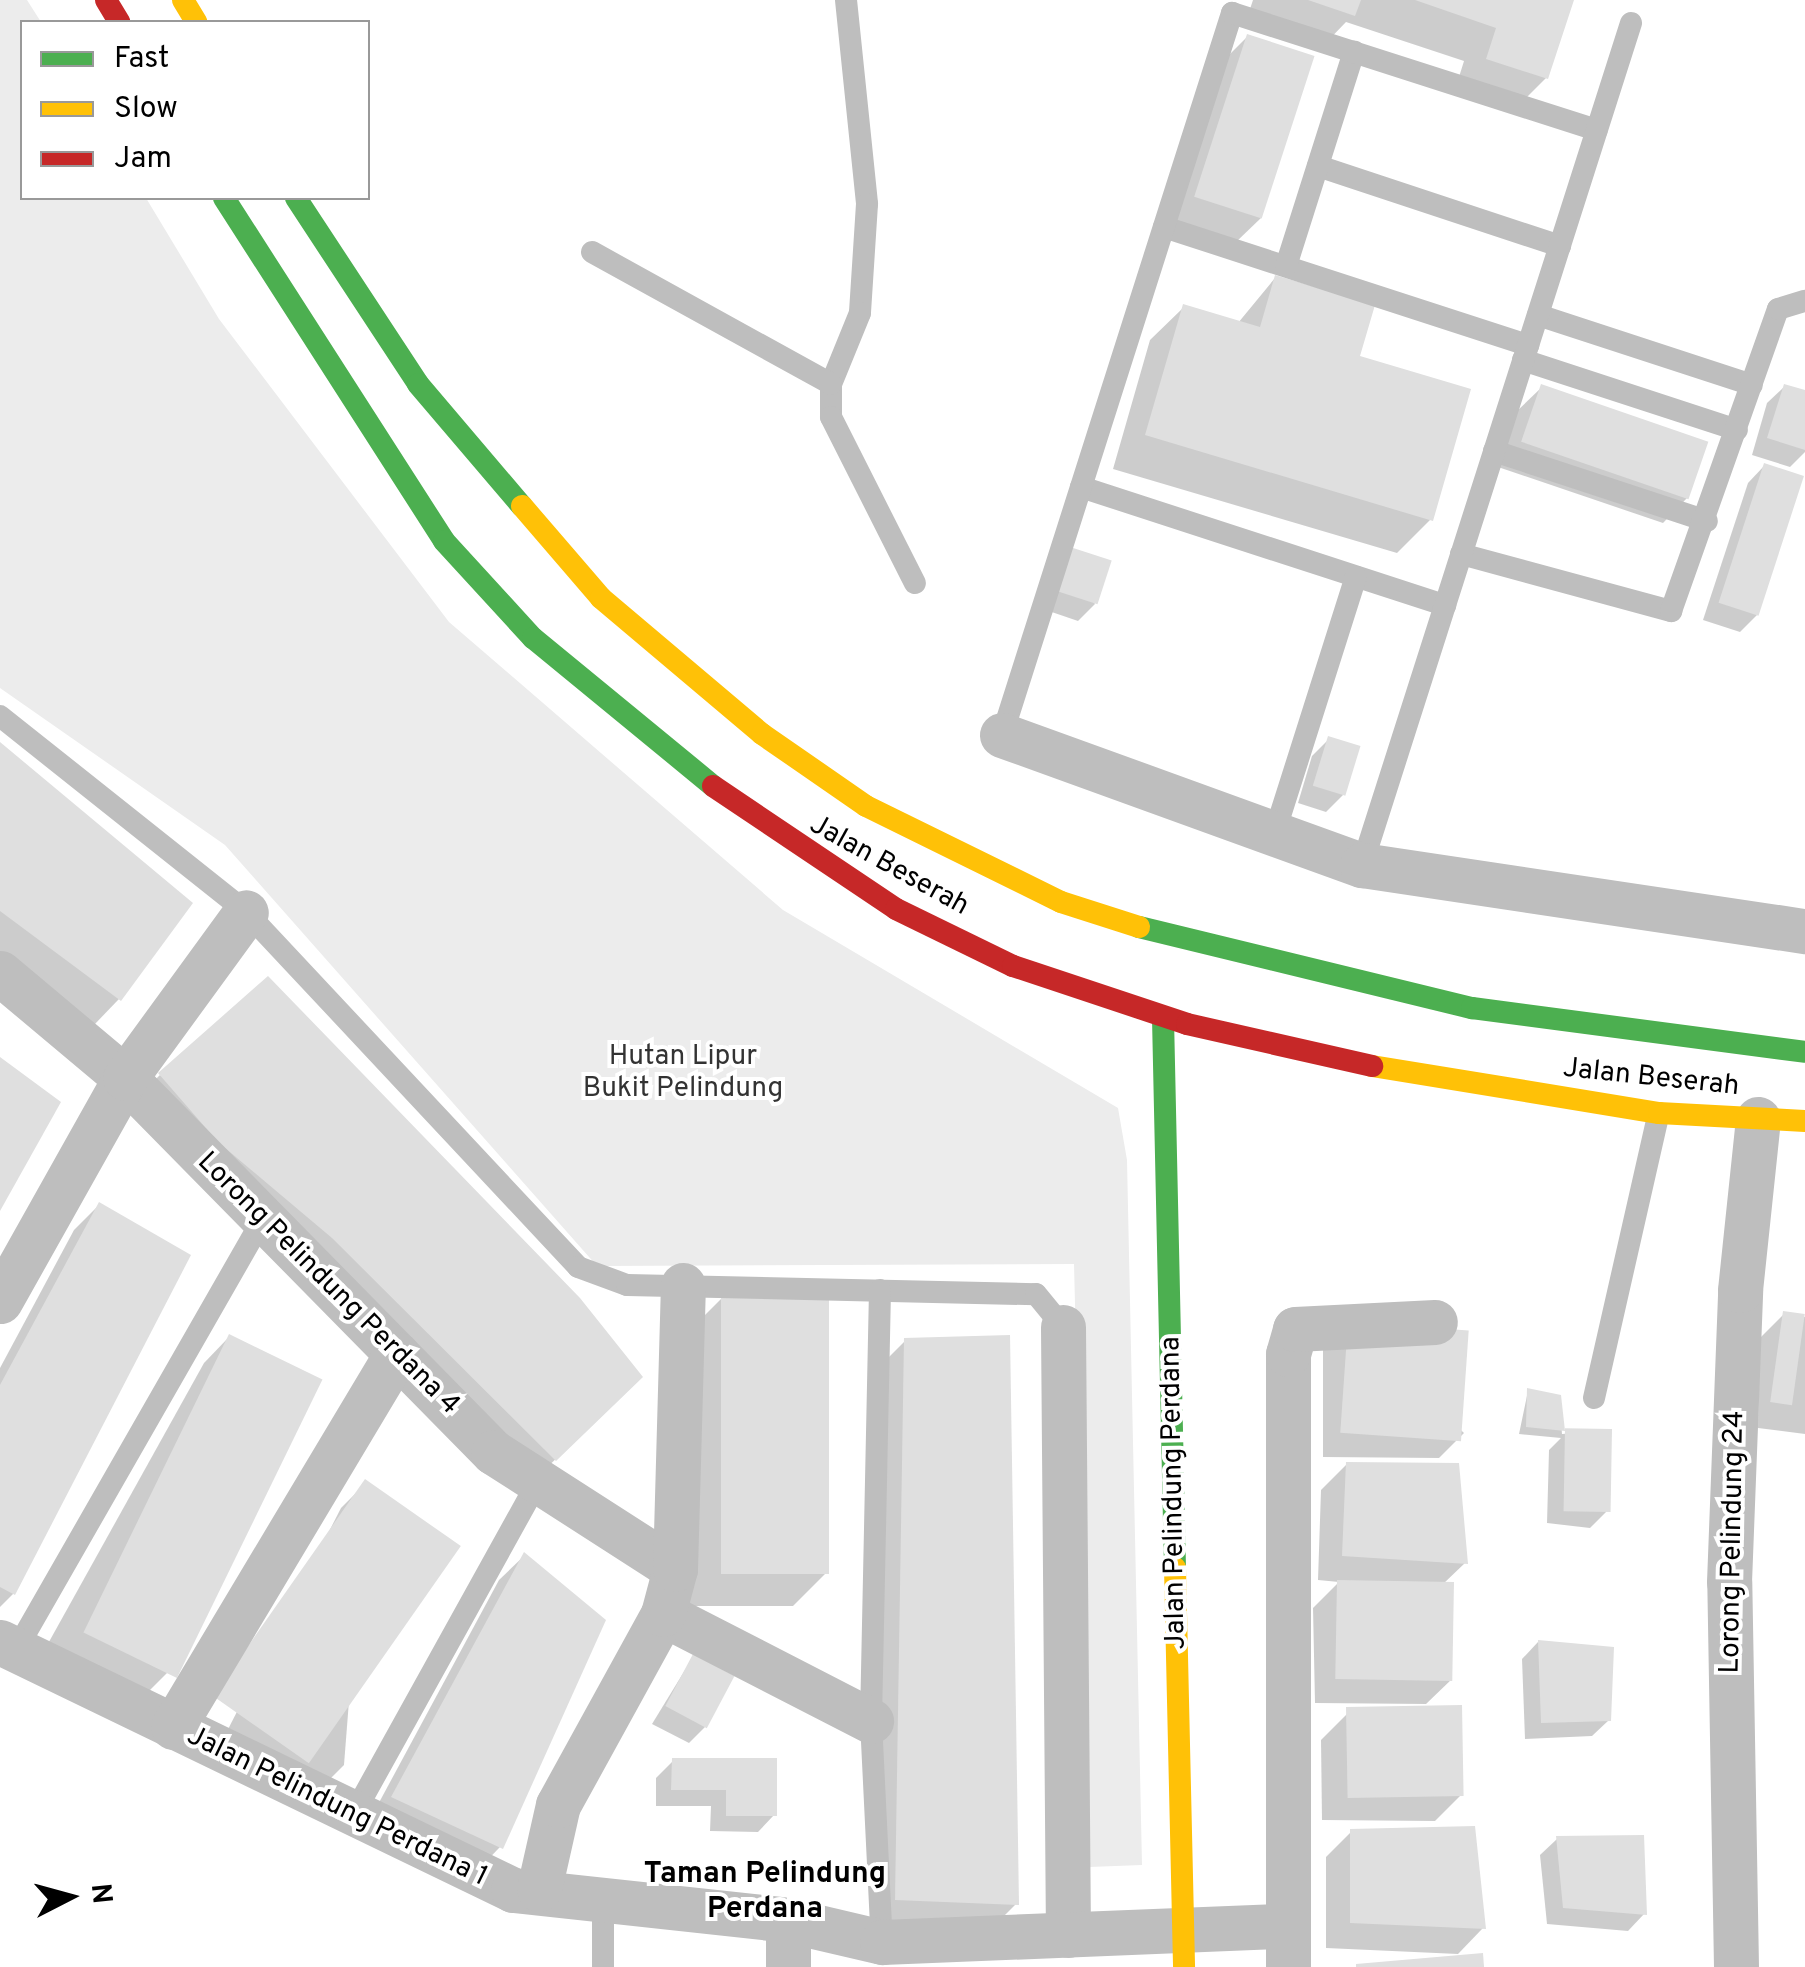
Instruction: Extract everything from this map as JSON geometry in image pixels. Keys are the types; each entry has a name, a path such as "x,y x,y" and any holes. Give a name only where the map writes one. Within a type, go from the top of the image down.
{"main road":[{"name":"Jalan Beserah","path":"225,200 444,541 604,708 774,835 896,909 1013,966 1163,1018 1453,1084 1659,1113 1805,1121"},
{"name":"Jalan Beserah","path":"297,200 418,384 601,598 687,675 866,806 1061,902 1206,949 1472,1008 1805,1052"},
{"name":"Jalan Pelindung Perdana","path":"1163,1018 1184,1949"}],"street":[{"path":"1002,735 1272,838 1362,865 1805,932"},
{"path":"0,1301 125,1078 246,912"},
{"name":"Lorong Pelindung Perdana 4","path":"0,973 125,1078 396,1354 536,1484 675,1569"},
{"name":"Lorong Pelindung 24","path":"1736,1967 1729,1582 1740,1290 1758,1119"},
{"path":"539,1889 558,1805 663,1614 675,1569 684,1285"},
{"path":"1288,1947 1288,1354 1295,1329 1434,1322"},
{"path":"1064,1327 1068,1935"},
{"path":"173,1728 396,1354"},
{"path":"663,1614 871,1722"},
{"name":"Jalan Pelindung Perdana 1","path":"8,1646 493,1884 788,1920 882,1942 1068,1935 1184,1949 1288,1947"},
{"path":"788,1920 788,1967"}],"lane":[{"path":"846,0 867,204 860,313 832,384 838,435 915,584"},
{"path":"1002,735 1232,12 1596,130"},
{"path":"1362,865 1631,23"},
{"path":"1286,266 1354,52"},
{"path":"1318,166 1560,246"},
{"path":"1164,227 1286,266 1737,430"},
{"path":"592,252 832,384"},
{"path":"1461,554 1672,611 1778,309 1805,301"},
{"path":"1538,315 1752,385"},
{"path":"1494,451 1706,521"},
{"path":"1081,487 1445,605"},
{"path":"1272,838 1356,577"},
{"path":"0,716 246,912 578,1267 627,1284 1036,1294 1064,1327"},
{"path":"1594,1398 1659,1113"},
{"path":"8,1646 263,1219"},
{"path":"880,1290 871,1722 882,1942"},
{"path":"352,1817 536,1484"},
{"path":"603,1896 603,1967"}],"green space":[{"name":"Hutan Lipur Bukit Pelindung","path":"0,0 27,0 40,20 20,20 20,200 147,200 219,319 449,622 783,910 1118,1108 1127,1160 1142,1865 1089,1867 1074,1264 597,1266 225,845 0,688"}],"building":[{"path":"1308,0 1361,0 1355,16"},
{"path":"1415,0 1574,0 1548,79 1486,59 1496,28"},
{"path":"1247,34 1315,56 1262,219 1194,197"},
{"path":"1275,275 1375,305 1360,356 1471,389 1433,521 1145,435 1183,304 1260,327"},
{"path":"1541,384 1708,442 1688,499 1521,442"},
{"path":"1784,384 1805,390 1805,450 1767,438"},
{"path":"1764,463 1804,476 1759,616 1719,603"},
{"path":"1067,546 1112,561 1097,604 1053,590"},
{"path":"1328,736 1361,746 1345,796 1313,786"},
{"path":"0,742 193,903 121,1001 0,911"},
{"path":"268,976 580,1298 643,1377 556,1461 332,1238 218,1142 158,1073"},
{"path":"0,1057 61,1102 0,1211"},
{"path":"99,1202 191,1255 15,1595 0,1587 0,1385"},
{"path":"721,1296 829,1296 829,1574 721,1574"},
{"path":"1783,1311 1805,1314 1792,1405 1770,1402"},
{"path":"1348,1322 1469,1330 1461,1441 1340,1433"},
{"path":"229,1334 322,1380 177,1678 83,1632"},
{"path":"1010,1335 1019,1905 895,1900 904,1338"},
{"path":"1527,1388 1561,1395 1565,1431 1526,1427"},
{"path":"1565,1428 1612,1429 1611,1512 1564,1511"},
{"path":"1346,1462 1459,1463 1468,1564 1342,1556"},
{"path":"365,1479 461,1546 309,1763 213,1696"},
{"path":"524,1552 606,1620 503,1849 391,1797"},
{"path":"1337,1580 1454,1582 1452,1681 1335,1679"},
{"path":"1538,1640 1614,1647 1611,1721 1541,1723"},
{"path":"693,1654 734,1676 707,1728 665,1706"},
{"path":"1462,1705 1464,1796 1348,1798 1346,1707"},
{"path":"672,1758 777,1758 777,1816 726,1816 726,1790 671,1790"},
{"path":"1475,1826 1486,1929 1350,1923 1350,1829"},
{"path":"1644,1835 1647,1915 1563,1908 1556,1836"},
{"path":"1483,1953 1484,1967 1356,1967 1356,1964"}],"traffic: fast":[{"path":"225,200 444,541 533,638 713,786"},
{"path":"297,200 418,384 522,506"},
{"path":"1139,927 1472,1008 1805,1052"},
{"path":"1163,1018 1175,1568"}],"traffic: slow":[{"path":"183,0 195,20"},
{"path":"522,506 601,598 762,734 866,806 1061,902 1139,927"},
{"path":"1372,1066 1659,1113 1805,1121"},
{"path":"1175,1568 1184,1967"}],"traffic: jam":[{"path":"106,0 118,20"},
{"path":"713,786 896,909 1013,966 1187,1024 1372,1066"}],"district":[{"name":"Taman Pelindung Perdana","path":"765,1892"}]}
